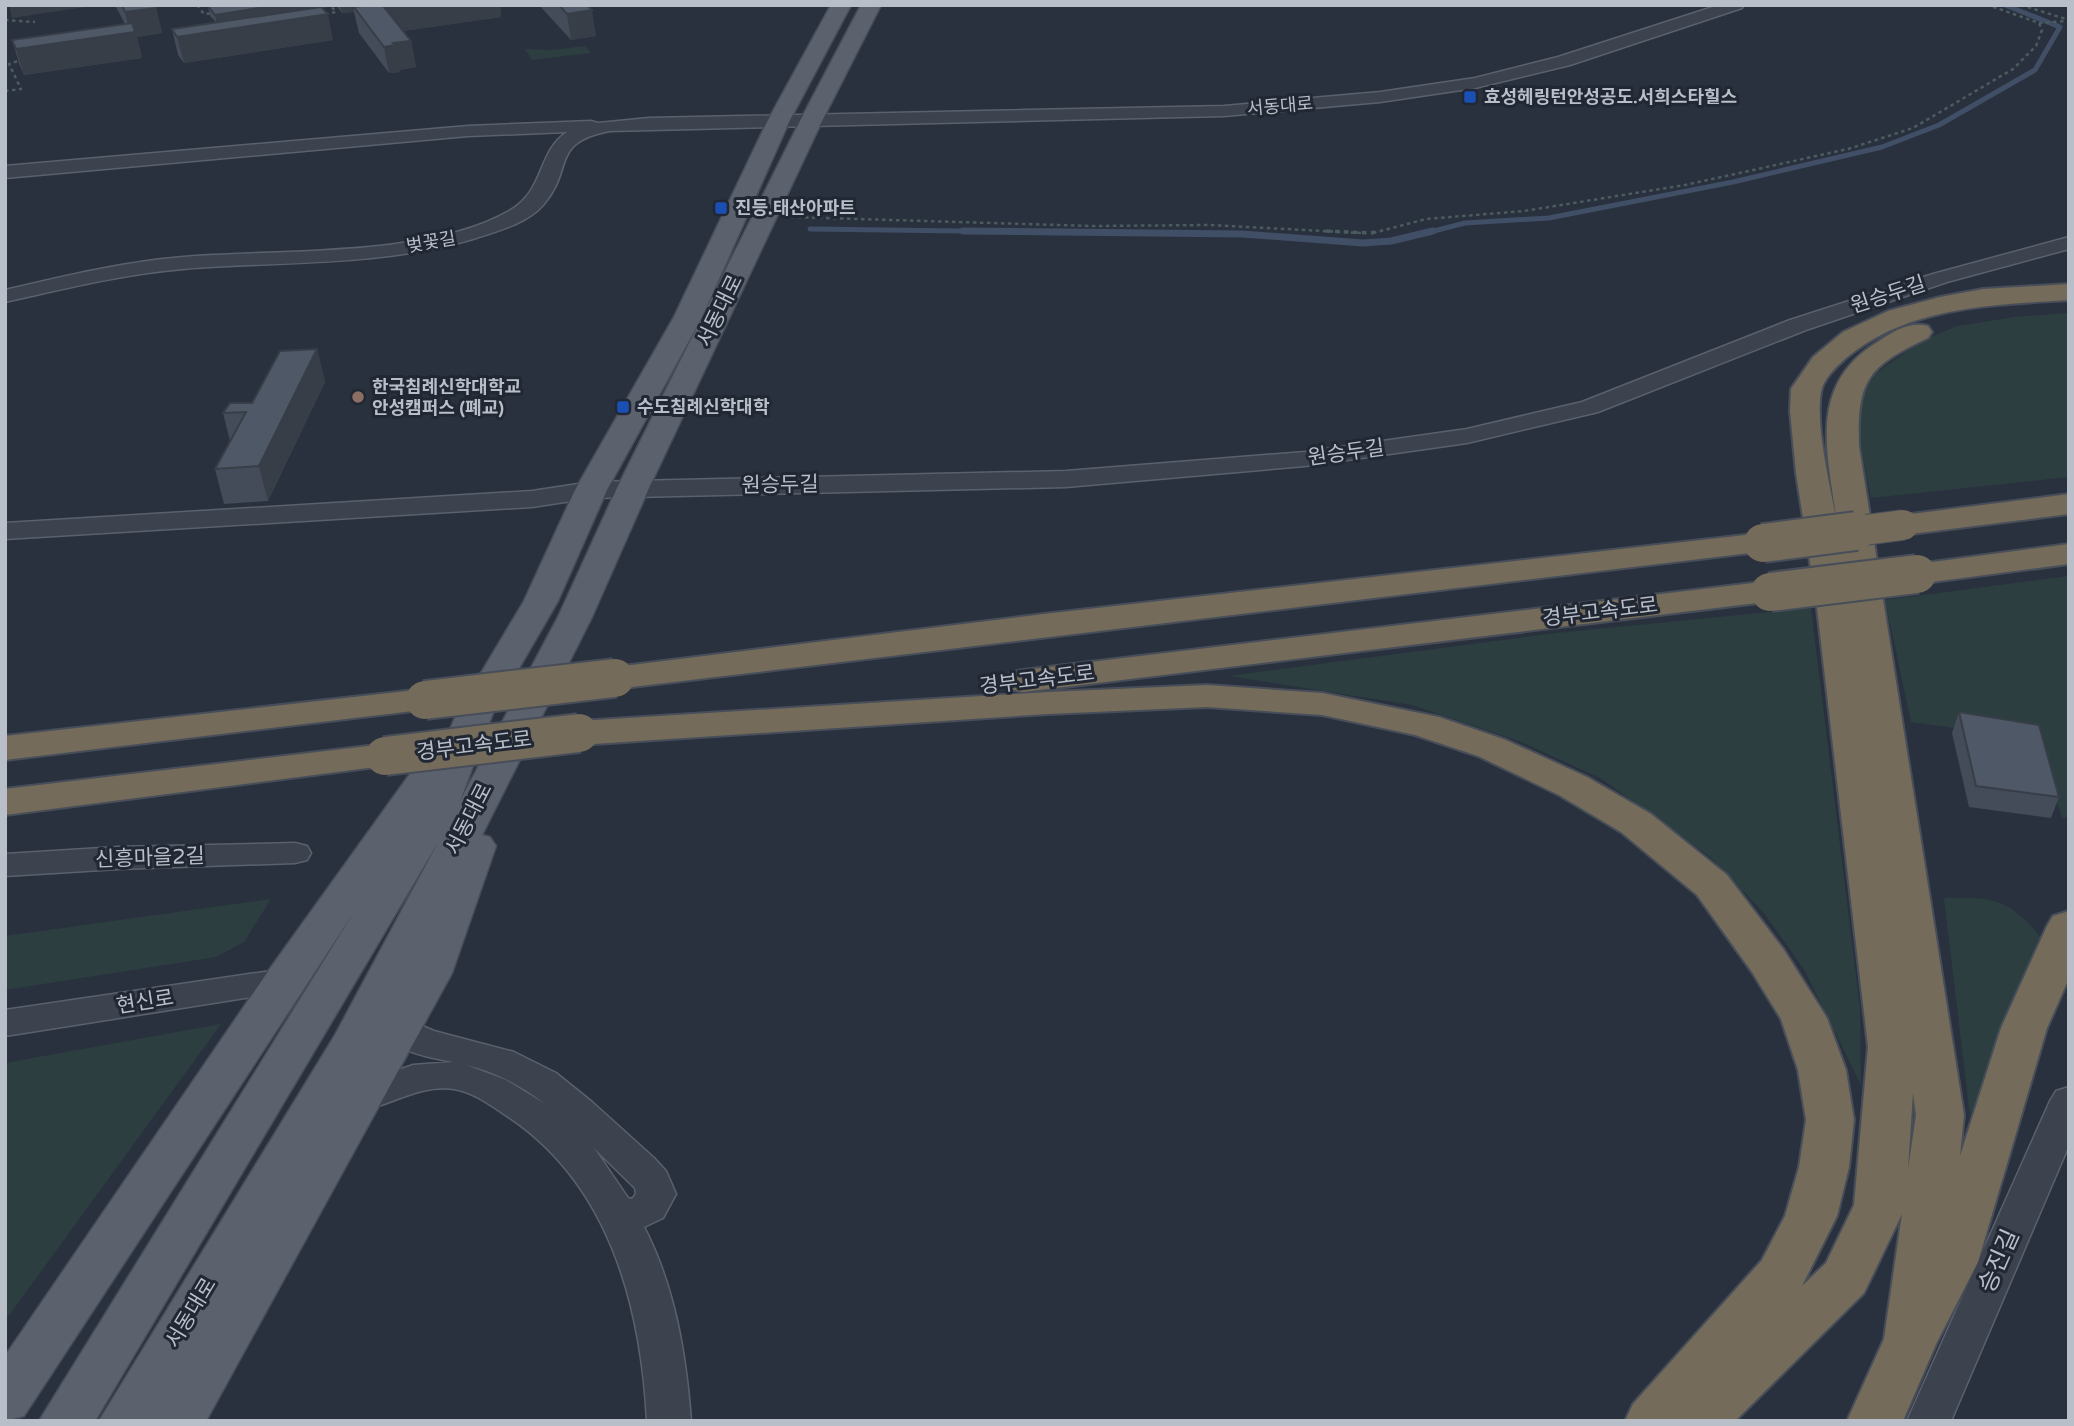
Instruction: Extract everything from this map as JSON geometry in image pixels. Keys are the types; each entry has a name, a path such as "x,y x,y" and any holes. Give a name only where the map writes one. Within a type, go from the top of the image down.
{"highway":[{"path":"1697,1421 1845,1278 1880,1205 1892,1047 1836,621 1812,473 1804,411 1806,389 1823,363 1853,338 1898,317 1983,297 2069,292"},
{"path":"1911,1339 1940,1115 1843,446 1842,411 1845,395 1865,367 1880,353 1916,333 1989,314 2035,307 2069,307"},
{"path":"5,748 2064,505"},
{"name":"경부고속도로","path":"5,802 2069,554"},
{"path":"579,733 1048,703 1207,696 1322,704 1425,725 1492,748 1573,786 1636,823 1712,885 1768,961 1804,1018 1822,1070 1830,1120 1824,1167 1811,1216 1781,1275 1653,1421"},
{"path":"1875,1421 1911,1339 1952,1262 2024,1028 2069,926"}],"main road":[{"name":"서동대로","path":"66,1421 436,812 475,713 541,601 591,490 688,317 778,122 841,5"},
{"name":"서동대로","path":"126,1421 355,1040 575,617 634,488 811,121 871,5"},
{"path":"178,1421 430,973 527,707"},
{"path":"5,1400 284,981 432,767 475,713"}],"street":[{"name":"서동대로","path":"811,121 1224,111 1380,97 1475,83 1564,61 1736,5"},
{"name":"벚꽃길","path":"5,296 93,277 181,263 288,258 419,246 469,235 512,218 540,197 562,146 572,136 626,125 811,121"},
{"path":"5,172 468,131 626,125"},
{"name":"원승두길","path":"591,490 1066,479 1305,459 1467,436 1590,407 1798,325 1940,278 2069,243"},
{"path":"5,531 532,499 591,490"},
{"name":"신흥마을2길","path":"5,865 118,858 295,853"},
{"name":"현신로","path":"5,1023 284,981"},
{"path":"399,1029 410,1038 501,1061 537,1077 561,1095 652,1182 656,1194 652,1207 643,1214 629,1216 614,1210"},
{"path":"360,1098 414,1077 447,1074 486,1086 542,1118 569,1143 614,1210 637,1259 655,1316 664,1363 669,1421"},
{"name":"승진길","path":"1929,1421 2069,1101"}],"path":[{"path":"197,5 204,14 216,13"},
{"path":"325,14 336,12 330,5"},
{"path":"1988,5 2041,23 2069,20"},
{"path":"2021,5 2069,20"},
{"path":"5,20 35,22"},
{"path":"767,216 990,224 1210,225 1371,233 1426,219 1524,211 1685,185 1848,149 1913,128 2013,69 2036,46 2042,30 2041,23"},
{"path":"5,91 21,89 9,64 22,60"}],"shaded area":[{"path":"585,46 591,53 532,60 525,49 552,50"},
{"path":"2069,313 2069,477 1871,498 1861,448 1858,403 1875,374 1921,341 1957,326 2015,317"},
{"path":"2069,576 2069,816 2063,819 2033,739 1911,722 1885,600"},
{"path":"1811,608 1860,1008 1861,1085 1805,971 1765,914 1711,858 1602,779 1521,742 1412,705 1229,676 1556,633"},
{"path":"1944,898 1975,898 1998,902 2018,914 2040,936 1970,1116"},
{"path":"271,899 244,942 216,957 5,990 5,936"},
{"path":"221,1024 5,1321 5,1063"}],"building":[{"path":"122,5 154,5 156,8 125,12"},
{"path":"278,5 215,15 208,6"},
{"path":"398,5 384,7 411,41 384,47 354,7"},
{"path":"559,5 587,5 592,10 567,14"},
{"path":"321,7 328,14 177,37 172,29"},
{"path":"132,23 135,32 16,49 12,40"},
{"path":"317,349 259,466 215,469 246,412 223,413 230,403 252,403 280,351"},
{"path":"1959,712 2039,725 2059,797 1976,786"}],"waterway":[{"path":"1426,233 1465,223 1549,218 1733,182 1882,147 1939,125 2035,70 2060,27 2005,5"},
{"path":"810,229 1114,233"},
{"path":"963,231 1242,234 1363,243 1391,241 1433,231"}],"place":[{"name":"효성헤링턴안성공도.서희스타힐스","path":"1470,97"},
{"name":"진등.태산아파트","path":"721,208"},
{"name":"한국침례신학대학교 안성캠퍼스 (폐교)","path":"358,397"},
{"name":"수도침례신학대학","path":"623,407"}]}
